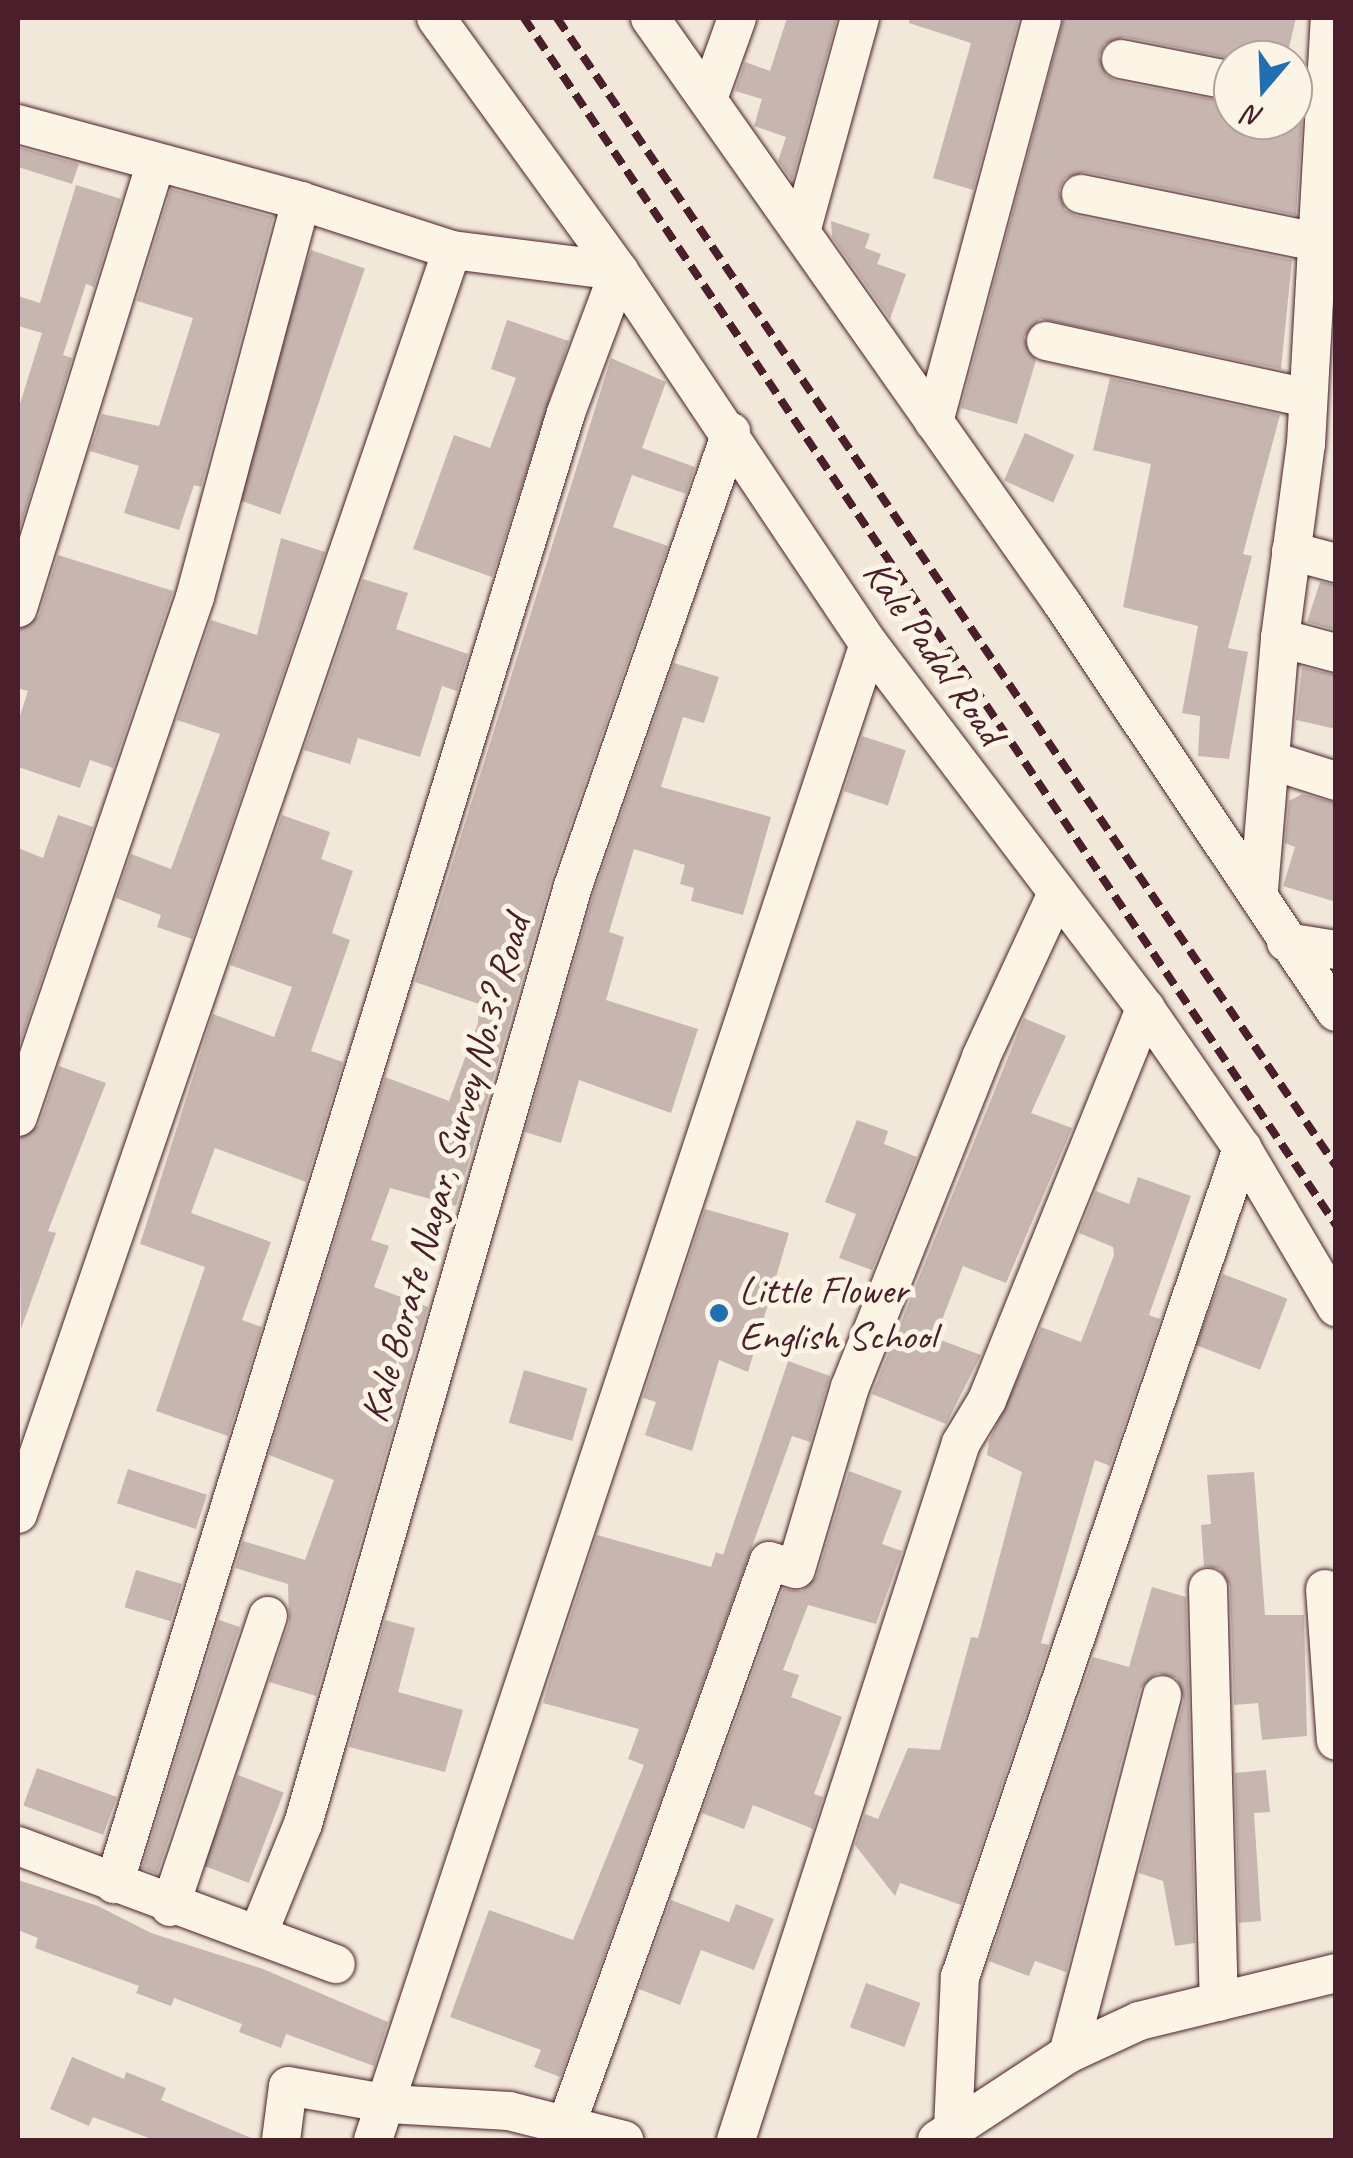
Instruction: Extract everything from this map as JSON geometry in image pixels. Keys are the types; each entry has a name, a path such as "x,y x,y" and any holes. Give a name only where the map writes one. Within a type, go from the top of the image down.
{"street":[{"name":"Kale Padal Road","path":"436,18 731,432 869,644 1144,1008 1242,1148 1336,1307"},
{"path":"708,99 737,18"},
{"path":"801,232 860,18"},
{"path":"934,422 1042,18"},
{"path":"1313,80 1330,18"},
{"path":"652,19 1259,889 1286,942 1336,1012"},
{"path":"1121,59 1213,77"},
{"path":"18,124 155,166 301,200 452,250 619,271 566,412 114,1884"},
{"path":"1259,889 1280,638 1308,398 1318,242 1312,140"},
{"path":"18,608 155,166"},
{"path":"1081,194 1318,242"},
{"path":"18,1117 195,597 301,200"},
{"path":"18,1514 452,250"},
{"path":"1046,341 1308,398"},
{"name":"Kale Borate Nagar, Survey No.3? Road","path":"258,1934 303,1824 573,886 731,432"},
{"path":"1291,551 1336,563"},
{"path":"1280,638 1336,654"},
{"path":"373,2140 389,2104 869,644"},
{"path":"1270,760 1336,780"},
{"path":"566,2126 770,1561 796,1568 850,1388 981,1056 1058,893"},
{"path":"1286,942 1336,950"},
{"path":"736,2140 961,1443 987,1400 1144,1008"},
{"path":"945,2134 960,1978 1242,1148"},
{"path":"1208,1588 1219,2002"},
{"path":"1326,1589 1336,1741"},
{"path":"170,1907 268,1616"},
{"path":"1068,2054 1162,1695"},
{"path":"18,1846 170,1907 258,1934 336,1964"},
{"path":"945,2134 1068,2054 1139,2021 1336,1973"},
{"path":"282,2140 288,2086 389,2104 509,2111 624,2140"}],"building":[{"path":"787,18 837,18 792,180 778,161 786,137 754,126 762,99 735,91 745,62 770,71"},
{"path":"910,18 1019,18 973,190 933,178 971,43 909,23"},
{"path":"1064,18 1296,18 1291,40 1213,40 1213,55 1124,37 1105,44 1099,56 1106,75 1116,81 1213,99 1213,140 1301,140 1296,215 1085,172 1065,178 1059,190 1065,210 1077,216 1292,260 1281,369 1040,319 1024,337 1036,360 1017,424 961,408"},
{"path":"18,147 79,164 72,184 18,167"},
{"path":"76,185 121,199 94,287 86,284 63,355 72,358 18,534 18,410 42,333 18,326 18,296 40,303"},
{"path":"171,189 273,217 201,487 194,485 179,530 124,513 139,466 90,451 102,414 159,426 193,318 137,301"},
{"path":"831,221 870,234 865,248 881,254 877,264 906,274 890,319 832,237"},
{"path":"311,250 365,269 280,514 226,496"},
{"path":"507,320 569,341 492,577 413,549 454,435 490,448 516,378 491,369"},
{"path":"611,358 666,382 642,448 695,467 686,494 632,475 613,527 668,546 551,880 456,1206 390,1188 371,1240 389,1246 374,1287 428,1307 316,1696 269,1682 289,1623 288,1584 235,1568 243,1541 305,1560 334,1480 269,1455 385,1077 449,1101 478,1023 479,1004 415,982"},
{"path":"1110,378 1280,415 1243,554 1252,556 1228,648 1248,652 1229,759 1198,756 1200,716 1182,713 1198,626 1123,607 1151,464 1093,450"},
{"path":"1025,433 1074,455 1053,502 1004,481"},
{"path":"281,538 325,552 192,939 157,927 161,915 116,898 131,854 171,869 220,734 177,720 211,620 257,635"},
{"path":"58,555 173,591 113,768 90,760 80,788 18,767 18,722 28,691 18,688 18,630 39,616"},
{"path":"363,579 408,593 396,629 468,654 457,691 442,686 420,757 358,738 350,764 304,750"},
{"path":"1320,582 1336,585 1336,630 1307,622"},
{"path":"674,663 719,677 704,723 683,717 661,787 771,817 743,915 691,901 694,888 680,884 685,865 634,849 609,932 624,937 606,1000 698,1029 671,1113 579,1080 561,1143 525,1132 594,893"},
{"path":"1302,667 1336,675 1336,729 1296,720"},
{"path":"862,736 906,750 888,805 844,791"},
{"path":"1302,794 1336,803 1336,902 1283,886 1295,847 1285,843 1289,801"},
{"path":"58,815 93,827 18,1049 18,848 43,858"},
{"path":"282,815 330,832 321,859 353,871 332,933 350,940 311,1051 343,1062 306,1182 215,1148 191,1213 271,1242 242,1320 262,1327 228,1436 156,1411 205,1267 140,1244 213,1014 274,1037 292,987 230,965"},
{"path":"1024,1018 1066,1036 1031,1113 1072,1128 1006,1283 963,1266 935,1338 981,1355 946,1424 872,1394"},
{"path":"59,1066 106,1083 48,1231 56,1233 21,1329 18,1139 39,1125"},
{"path":"857,1120 888,1131 884,1144 917,1157 872,1270 839,1258 856,1214 825,1202"},
{"path":"1138,1177 1191,1196 1149,1315 1160,1319 1110,1466 1095,1460 1041,1643 1049,1645 961,1905 900,1883 895,1896 855,1845 865,1814 878,1819 908,1748 940,1750 971,1637 978,1638 1022,1472 987,1455 989,1441 1041,1327 1081,1342 1114,1255 1113,1247 1079,1233 1096,1191 1129,1204"},
{"path":"705,1209 789,1233 748,1372 719,1360 692,1451 645,1435 656,1402 643,1398"},
{"path":"1223,1274 1287,1299 1260,1370 1196,1345"},
{"path":"788,1361 830,1376 810,1442 792,1436 560,2077 534,2067 541,2050 450,2017 489,1910 573,1940 644,1765 628,1759 639,1729 543,1703 550,1679 597,1535 711,1567 716,1552 723,1555"},
{"path":"524,1370 587,1388 572,1441 509,1423"},
{"path":"128,1469 207,1495 196,1529 117,1503"},
{"path":"849,1471 902,1491 882,1544 902,1551 876,1624 808,1605 783,1670 799,1675 791,1697 842,1717 814,1794 823,1797 813,1829 753,1805 744,1829 702,1813 783,1589 802,1591 817,1576"},
{"path":"1254,1472 1265,1615 1304,1615 1307,1736 1262,1740 1258,1703 1234,1705 1230,1586 1220,1569 1204,1566 1201,1525 1211,1524 1207,1475"},
{"path":"136,1570 182,1584 171,1621 125,1607"},
{"path":"1152,1587 1186,1597 1195,1943 1175,1946 1163,1881 1139,1873 1184,1700 1177,1678 1157,1673 1140,1689 1066,1972 1035,1961 1029,1976 989,1961 1093,1657 1129,1667"},
{"path":"219,1620 240,1627 157,1874 142,1868"},
{"path":"385,1620 415,1628 398,1692 463,1710 445,1772 349,1747"},
{"path":"37,1768 117,1797 103,1835 23,1806"},
{"path":"1266,1770 1270,1812 1254,1813 1261,1921 1239,1923 1235,1773"},
{"path":"238,1775 284,1793 249,1883 203,1866"},
{"path":"18,1880 98,1906 151,1933 263,1969 388,2022 374,2066 286,2034 281,2048 239,2032 242,2024 174,1998 171,2006 136,1993 139,1986 35,1948 38,1938 18,1930"},
{"path":"671,1900 729,1922 736,1904 774,1919 754,1970 701,1950 680,2005 639,1989"},
{"path":"866,1983 921,2003 904,2047 850,2027"},
{"path":"72,2057 124,2079 126,2072 166,2088 161,2100 256,2140 154,2140 93,2117 89,2126 50,2109"}],"railway":[{"path":"524,18 1336,1225"},
{"path":"557,18 1336,1166"}],"place":[{"name":"Little Flower English School","path":"719,1313"}]}
